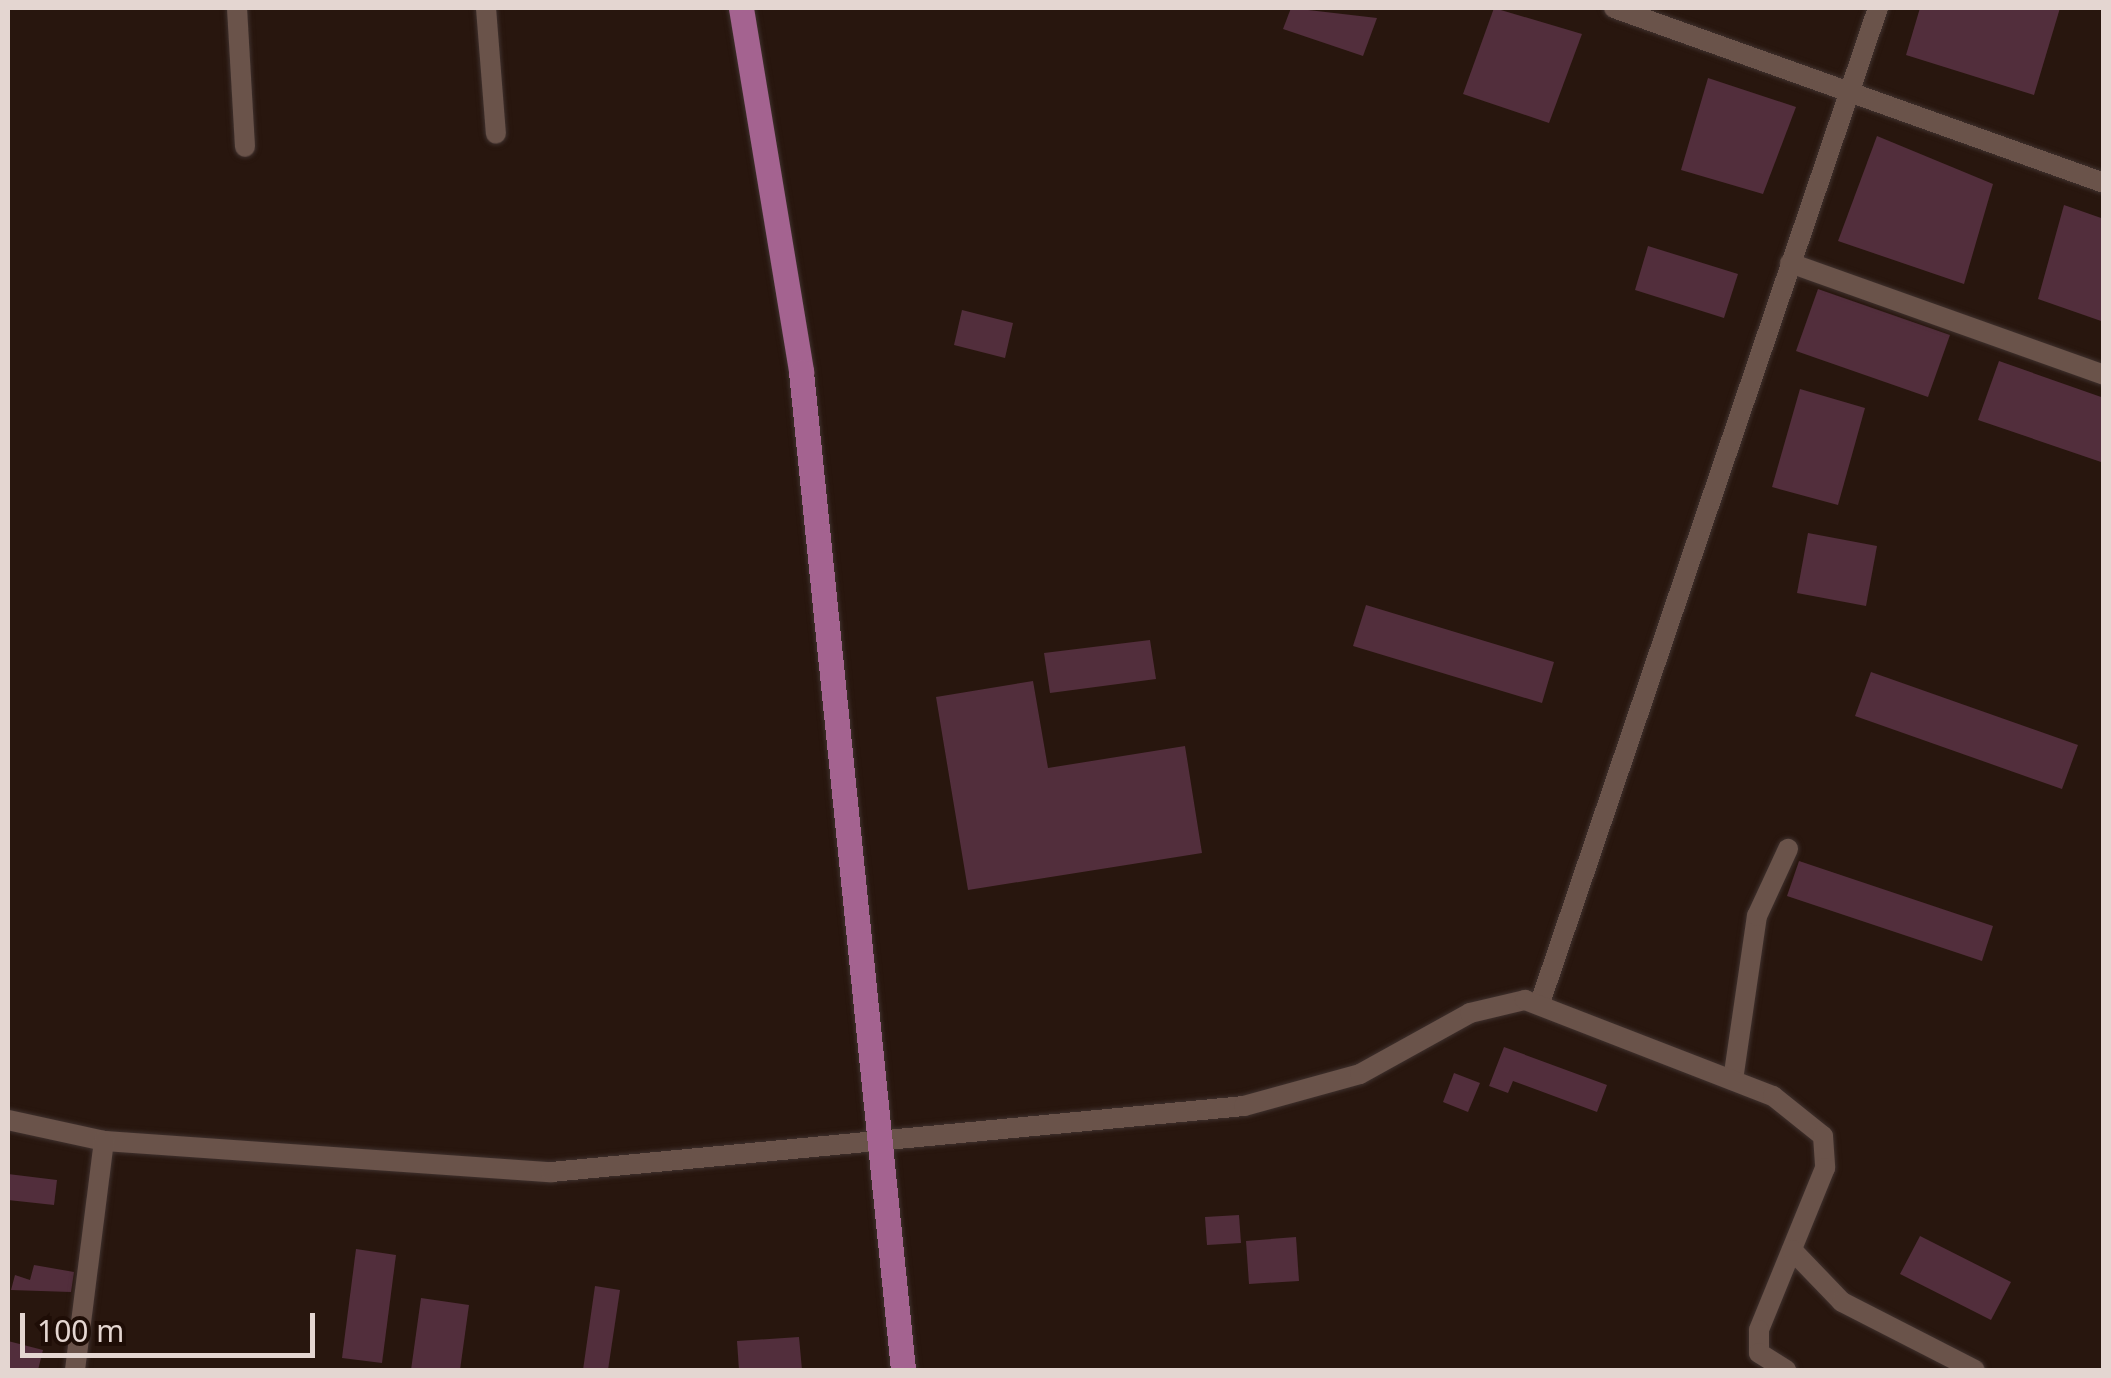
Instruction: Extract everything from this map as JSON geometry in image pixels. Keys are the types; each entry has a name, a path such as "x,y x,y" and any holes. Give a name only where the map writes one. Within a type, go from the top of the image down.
{"main road":[{"path":"741,8 801,372 903,1370"}],"street":[{"path":"237,8 245,147"},
{"path":"486,8 496,134"},
{"path":"1614,8 2104,183"},
{"path":"1540,1004 1878,8"},
{"path":"1790,263 2104,375"},
{"path":"1734,1080 1757,916 1788,849"},
{"path":"8,1120 104,1141 551,1172 1244,1106 1360,1074 1494,1004 1540,1004 1784,1103 1823,1136 1826,1168 1759,1330 1758,1352 1786,1370"},
{"path":"75,1370 104,1141"},
{"path":"1792,1250 1842,1302 1975,1370"}],"building":[{"path":"1291,8 1377,18 1363,56 1283,29"},
{"path":"1494,8 1582,34 1549,123 1463,94"},
{"path":"1920,8 2060,8 2034,95 1906,55"},
{"path":"1708,78 1796,107 1763,194 1681,170"},
{"path":"1877,136 1993,184 1964,284 1838,241"},
{"path":"2064,205 2104,219 2104,322 2038,299"},
{"path":"1648,246 1738,274 1724,318 1635,290"},
{"path":"1818,289 1950,335 1928,397 1796,351"},
{"path":"962,310 1013,323 1005,358 954,345"},
{"path":"1999,361 2104,398 2104,463 1978,420"},
{"path":"1800,389 1865,408 1838,505 1772,487"},
{"path":"1808,533 1877,546 1866,606 1797,593"},
{"path":"1366,605 1554,662 1542,703 1353,646"},
{"path":"1150,640 1156,679 1050,693 1044,653"},
{"path":"1871,672 2078,745 2062,789 1855,716"},
{"path":"1033,681 1048,768 1185,746 1202,853 968,890 936,697"},
{"path":"1799,861 1993,926 1982,961 1787,896"},
{"path":"1504,1047 1607,1085 1597,1112 1513,1081 1508,1093 1489,1086"},
{"path":"1454,1073 1480,1083 1468,1112 1443,1102"},
{"path":"8,1174 57,1180 54,1205 8,1200"},
{"path":"1239,1215 1241,1243 1207,1245 1205,1217"},
{"path":"1920,1236 2011,1282 1991,1320 1900,1274"},
{"path":"1296,1237 1299,1281 1249,1284 1246,1241"},
{"path":"356,1249 396,1255 382,1363 342,1358"},
{"path":"34,1265 74,1272 71,1292 11,1290 15,1275 30,1280"},
{"path":"595,1286 620,1290 608,1370 583,1370"},
{"path":"421,1298 469,1305 460,1370 411,1370"},
{"path":"799,1337 802,1370 739,1370 737,1341"},
{"path":"8,1341 43,1350 38,1370 8,1370"}]}
